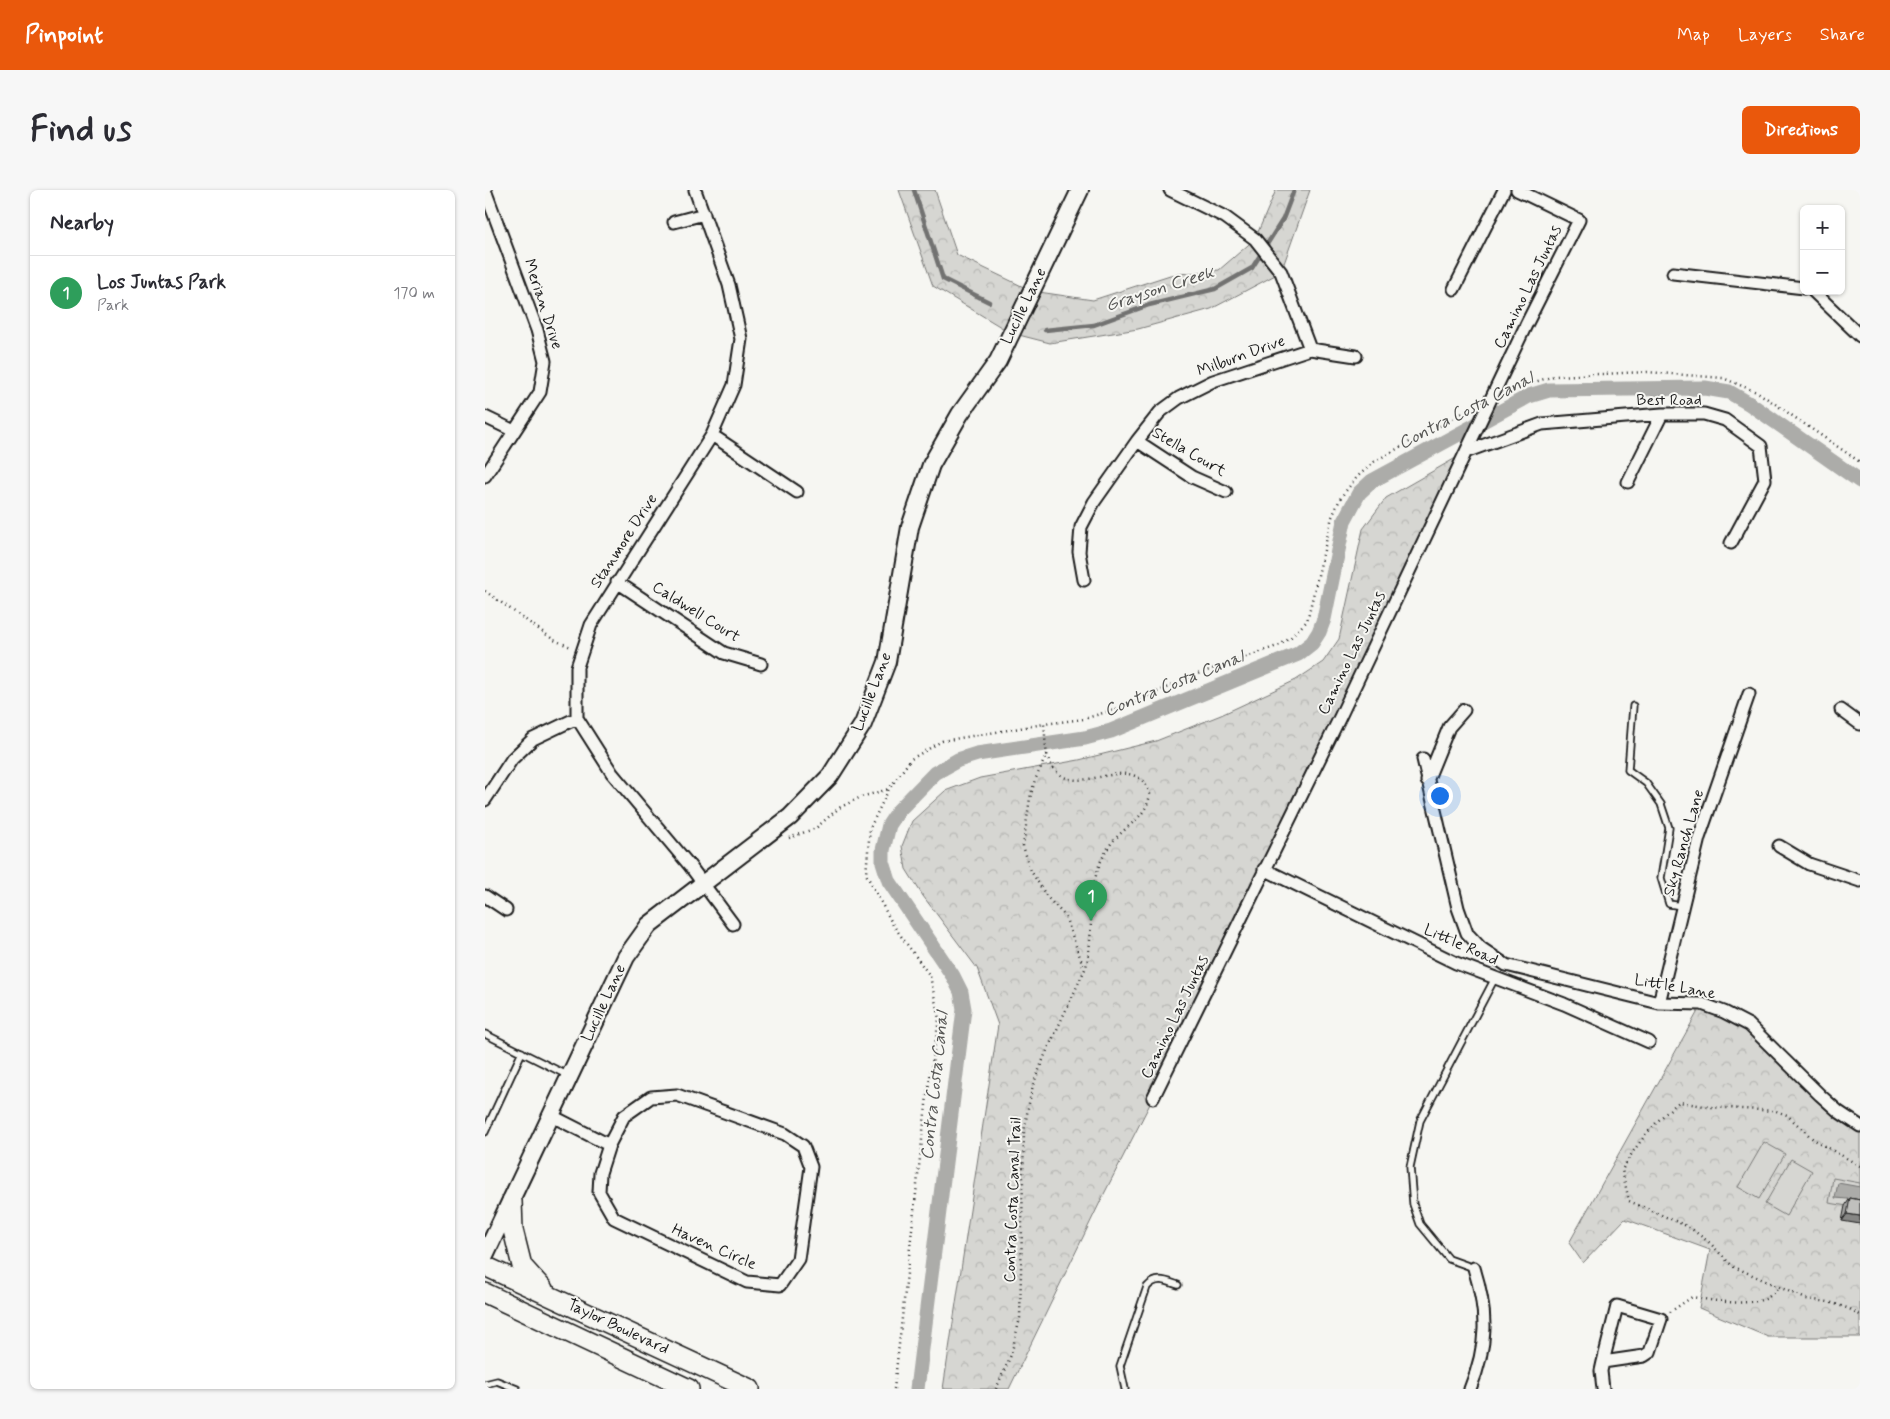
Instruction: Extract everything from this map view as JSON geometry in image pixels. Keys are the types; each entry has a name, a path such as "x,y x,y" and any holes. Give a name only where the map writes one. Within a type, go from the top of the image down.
{"main road":[{"path":"512,1201 513,1230 522,1266 549,1295"},
{"name":"Taylor Boulevard","path":"485,1266 750,1389"},
{"name":"Taylor Boulevard","path":"485,1293 689,1389"}],"street":[{"name":"Merian Drive","path":"485,190 537,330 545,361 540,392 485,476"},
{"name":"Stanmore Drive","path":"577,718 577,667 591,624 712,434 735,385 741,339 729,285 695,190"},
{"name":"Lucille Lane","path":"485,1255 626,957 649,925 790,817 830,776 863,724 887,662 910,527 931,464 960,414 998,361 1080,190"},
{"name":"Milburn Drive","path":"1084,580 1079,552 1081,527 1094,502 1160,412 1179,398 1213,380 1310,349 1281,272 1255,239 1225,216 1170,190"},
{"path":"1453,289 1504,190"},
{"name":"Camino Las Juntas","path":"1153,1098 1194,1019 1264,869 1468,451 1526,325 1579,220 1517,190"},
{"path":"674,222 704,214"},
{"path":"1673,273 1800,288"},
{"path":"1817,295 1860,336"},
{"path":"1310,349 1356,356"},
{"path":"1628,482 1662,414"},
{"name":"Best Road","path":"1468,451 1542,424 1662,414 1704,414 1725,420 1761,446 1765,480 1731,543"},
{"path":"485,417 514,431"},
{"path":"712,434 797,492"},
{"name":"Stella Court","path":"1137,441 1192,477 1225,492"},
{"name":"Caldwell Court","path":"617,582 724,653 761,664"},
{"name":"Sky Ranch Lane","path":"1659,1003 1699,838 1749,694"},
{"path":"1427,781 1449,727 1464,710"},
{"path":"1841,710 1860,724"},
{"path":"485,800 512,759 533,739 577,718 612,773 649,814 733,924"},
{"name":"Little Lane","path":"1423,759 1458,908 1467,933 1481,948 1506,965 1659,1003 1702,1004 1749,1025 1820,1095 1839,1112 1860,1126"},
{"path":"1779,846 1809,864 1860,881"},
{"name":"Little Road","path":"1264,869 1456,964 1565,1004 1649,1042"},
{"path":"485,896 505,910"},
{"name":"Haven Circle","path":"677,1095 785,1134 803,1146 811,1167 798,1259 780,1285 747,1282 613,1218 599,1192 600,1173 609,1145 624,1116 651,1096 677,1095"},
{"path":"552,1116 609,1145"},
{"path":"1470,1389 1479,1367 1485,1329 1483,1296 1474,1268"},
{"path":"1603,1362 1644,1356 1650,1352 1661,1319 1617,1306 1603,1362 1601,1371 1603,1389"}],"lane":[{"path":"1633,706 1628,770 1646,783 1661,804 1669,828 1661,878 1669,904 1682,906"},
{"path":"1474,1268 1449,1259 1420,1224 1413,1204 1410,1167 1420,1121 1495,978"},
{"path":"485,1034 571,1076"},
{"path":"485,1132 522,1052"},
{"path":"1125,1389 1120,1366 1147,1287 1152,1281 1160,1279 1178,1285"},
{"path":"485,1384 497,1381 517,1389"}],"path":[{"path":"485,591 554,640 563,645 583,649"},
{"path":"895,1389 927,1096 939,1020 930,976 893,925 866,874 870,828 889,789 911,759 942,741 1044,724"},
{"name":"Contra Costa Canal Trail","path":"996,1389 1011,1355 1020,1318 1024,1132 1033,1085 1085,970 1091,947 1091,906 1095,876 1107,850 1116,838 1143,814 1150,794 1144,782 1131,774 1075,780 1065,778 1053,769 1047,752 1045,736"},
{"path":"1047,752 1032,789 1023,846 1031,871 1047,897 1065,916 1085,970"},
{"path":"787,839 816,828 839,808 861,797 889,789"},
{"path":"1860,1166 1813,1139 1787,1115 1776,1111 1710,1107 1679,1102 1663,1114 1636,1145 1622,1170 1629,1201 1689,1228 1710,1243 1731,1266 1779,1289 1806,1299 1843,1307 1860,1315"},
{"path":"1661,1319 1693,1297 1719,1302 1767,1299 1779,1289"}],"green space":[{"path":"899,190 935,190 957,255 1032,291 1093,300 1170,275 1219,270 1255,239 1276,190 1310,190 1281,272 1211,309 1138,329 1050,343 1011,333 933,286"},
{"path":"1468,451 1009,1389 943,1389 998,1025 977,968 923,896 906,869 902,846 912,821 945,791 980,778 1079,760 1156,741 1221,715 1296,680 1323,662 1339,639 1363,529 1386,498"},
{"path":"1702,1004 1749,1025 1860,1126 1860,1337 1768,1337 1699,1308 1710,1250 1625,1219 1583,1263 1569,1243"},
{"path":"1764,1142 1785,1154 1759,1199 1738,1187"},
{"path":"1791,1159 1812,1171 1786,1216 1765,1204"},
{"path":"1833,1178 1860,1183 1860,1208 1829,1203"}],"shaded area":[{"path":"1838,1183 1860,1187 1860,1200 1835,1198"}],"building":[{"path":"1850,1198 1860,1200 1860,1216 1847,1214"}],"waterway":[{"name":"Grayson Creek","path":"914,190 943,279 989,302"},
{"name":"Grayson Creek","path":"1045,330 1094,325 1149,305 1215,289 1252,268 1283,219 1294,190"},
{"name":"Contra Costa Canal","path":"917,1389 964,1009 961,992 953,976 889,881 883,862 883,850 889,825 899,810 935,773 958,760 977,754 1085,738 1111,731 1298,654 1312,643 1324,619 1344,521 1359,493 1372,481 1529,396 1549,390 1705,388 1729,392 1750,404 1860,481"}],"place":[{"name":"Los Juntas Park","path":"1091,921"}]}
